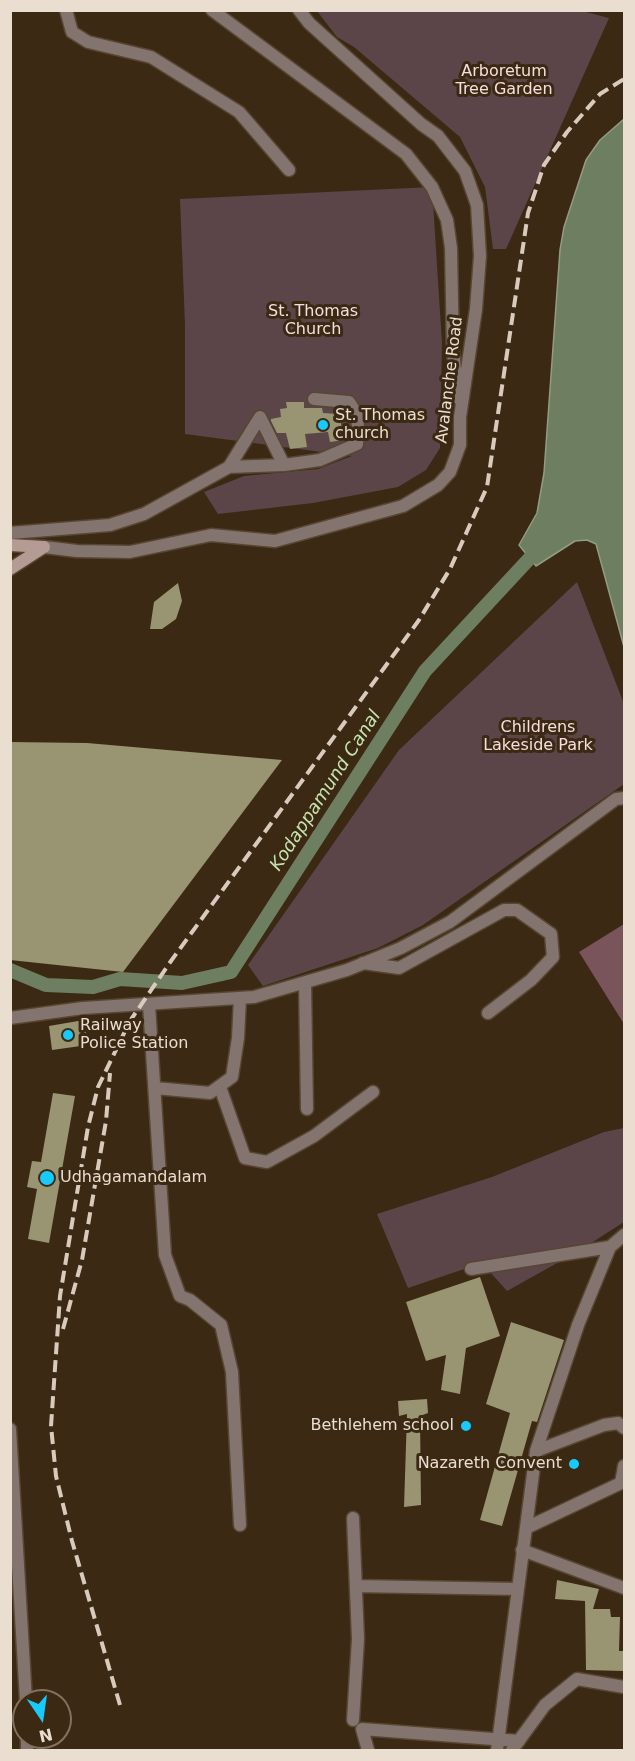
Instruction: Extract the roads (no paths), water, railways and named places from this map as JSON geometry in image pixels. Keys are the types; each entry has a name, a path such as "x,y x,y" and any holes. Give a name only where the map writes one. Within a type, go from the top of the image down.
{"main road":[{"path":"10,545 44,547"},
{"path":"10,569 44,547"}],"street":[{"path":"66,10 72,32 88,42 152,57 239,112 289,170"},
{"path":"212,10 406,154 432,187 447,220 451,248 453,351 460,417"},
{"name":"Avalanche Road","path":"44,547 77,551 130,552 211,535 275,541 404,506 438,485 450,472 460,446 460,417 480,256 477,205 465,171 438,136 412,116 309,23 299,10"},
{"path":"10,533 110,525 144,514 230,467 284,465 320,460 357,444 358,416 349,402 315,399"},
{"path":"230,467 260,417 284,465"},
{"path":"10,1018 83,1008 240,998 305,982 363,963 450,922 616,799 624,798"},
{"path":"363,963 399,968 504,910 517,910 551,934 553,957 531,980 488,1013"},
{"path":"305,982 307,1108"},
{"path":"155,1088 210,1093 220,1088 232,1077 238,1038 240,998"},
{"path":"149,1005 165,1255 180,1296 190,1300 221,1325 232,1372 240,1525"},
{"path":"220,1088 244,1158 267,1162 314,1136 373,1092"},
{"path":"498,1745 536,1451 578,1325 610,1247 624,1235"},
{"path":"471,1269 610,1247"},
{"path":"536,1451 604,1425 618,1423 624,1428"},
{"path":"10,1429 25,1689"},
{"path":"526,1528 621,1483 624,1466"},
{"path":"353,1518 358,1639 353,1720"},
{"path":"522,1550 624,1588"},
{"path":"356,1586 518,1589"},
{"path":"368,1750 362,1729 515,1746 545,1705 577,1679 624,1687"}],"waterway":[{"name":"Kodappamund Canal","path":"10,970 46,985 93,987 120,979 182,983 231,972 425,671 542,545"}],"railway":[{"path":"120,1705 72,1541 56,1476 51,1426 60,1296 88,1127 98,1087 130,1021 171,961 419,620 450,569 487,487 528,213 544,165 567,132 600,94 624,79"},
{"path":"63,1329 82,1260 106,1121 110,1073"}],"place":[{"name":"St. Thomas church","path":"323,425"},
{"name":"Railway Police Station","path":"68,1035"},
{"name":"Udhagamandalam","path":"47,1178"},
{"name":"Bethlehem school","path":"466,1426"},
{"name":"Nazareth Convent","path":"574,1464"}],"park label":[{"name":"Arboretum Tree Garden","path":"504,81"},
{"name":"St. Thomas Church","path":"313,321"},
{"name":"Childrens Lakeside Park","path":"538,737"}]}
